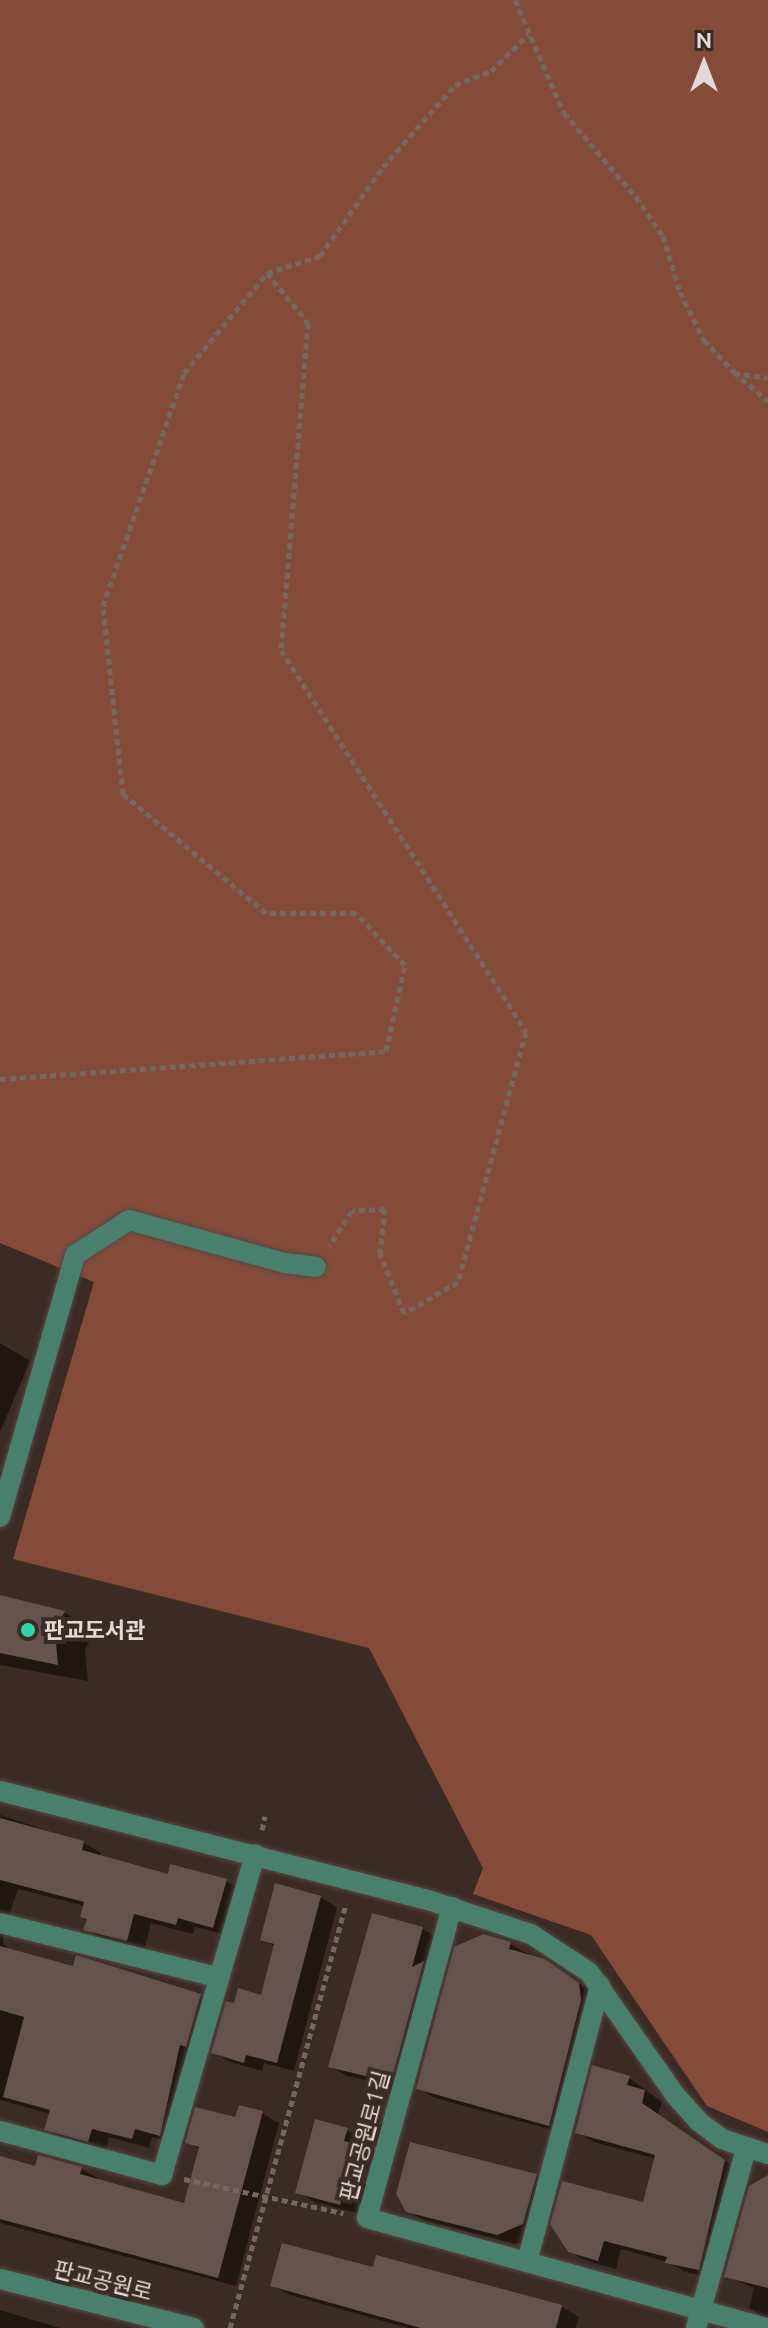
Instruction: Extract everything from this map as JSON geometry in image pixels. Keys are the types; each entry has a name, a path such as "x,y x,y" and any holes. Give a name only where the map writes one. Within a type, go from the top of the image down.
{"street":[{"path":"0,1517 75,1255 129,1220 285,1263 316,1267"},
{"path":"0,1791 353,1880 452,1907 531,1934 564,1953 600,1985 675,2095 699,2122 722,2139 768,2154"},
{"path":"0,2131 162,2175 255,1854"},
{"name":"판교공원로1길","path":"452,1907 367,2218 527,2262 699,2319 766,2328"},
{"path":"0,1923 217,1977"},
{"path":"527,2262 600,1985"},
{"path":"699,2319 746,2149"},
{"name":"판교공원로","path":"0,2279 194,2328"}],"path":[{"path":"515,0 564,113 636,197 663,236 680,292 704,340 734,372 768,401"},
{"path":"0,1079 386,1051 405,965 356,913 266,913 123,794 103,606 184,373 267,273 320,256 383,167 455,85 491,71 528,35"},
{"path":"267,273 308,323 281,650 526,1032 458,1282 404,1313 380,1254 385,1209 352,1211 316,1267"},
{"path":"734,372 768,378"},
{"path":"230,2328 353,1880"},
{"path":"162,2175 367,2218"}],"shaded area":[{"path":"0,0 768,0 768,2132 707,2106 591,1935 473,1894 483,1868 369,1648 13,1559 94,1282 0,1243"}],"building":[{"name":"판교도서관","path":"0,1595 65,1611 55,1632 58,1665 0,1653"},
{"path":"0,1818 84,1841 82,1850 168,1874 170,1864 227,1879 213,1928 178,1918 176,1925 134,1914 127,1941 83,1930 87,1919 80,1917 84,1902 0,1880"},
{"path":"275,1883 321,1896 277,2063 246,2055 244,2063 211,2053 226,2001 234,2003 238,1988 261,1995 274,1944 260,1940"},
{"path":"372,1913 423,1927 412,1967 424,1961 391,2082 328,2067"},
{"path":"483,1934 511,1942 509,1949 545,1959 579,1983 581,2000 549,2126 416,2089 454,1947"},
{"path":"0,1946 73,1966 76,1955 201,1994 186,2047 180,2045 160,2136 135,2129 132,2139 92,2129 88,2142 44,2130 50,2110 3,2097 24,2017 0,2010"},
{"path":"592,2065 630,2076 627,2085 645,2090 642,2103 725,2160 699,2270 665,2263 667,2257 604,2241 598,2261 568,2252 550,2224 562,2181 643,2202 655,2155 575,2133"},
{"path":"239,2105 263,2111 218,2278 0,2219 0,2156 35,2166 38,2155 82,2167 80,2174 184,2203 199,2147 185,2143 195,2107 235,2117"},
{"path":"315,2119 348,2128 344,2141 357,2144 340,2205 295,2193"},
{"path":"410,2142 537,2174 523,2224 497,2235 406,2212 396,2194"},
{"path":"768,2175 768,2288 724,2277 749,2186"},
{"path":"282,2243 373,2267 376,2255 562,2305 556,2328 421,2328 270,2286"}],"place":[{"name":"판교도서관","path":"28,1630"}]}
